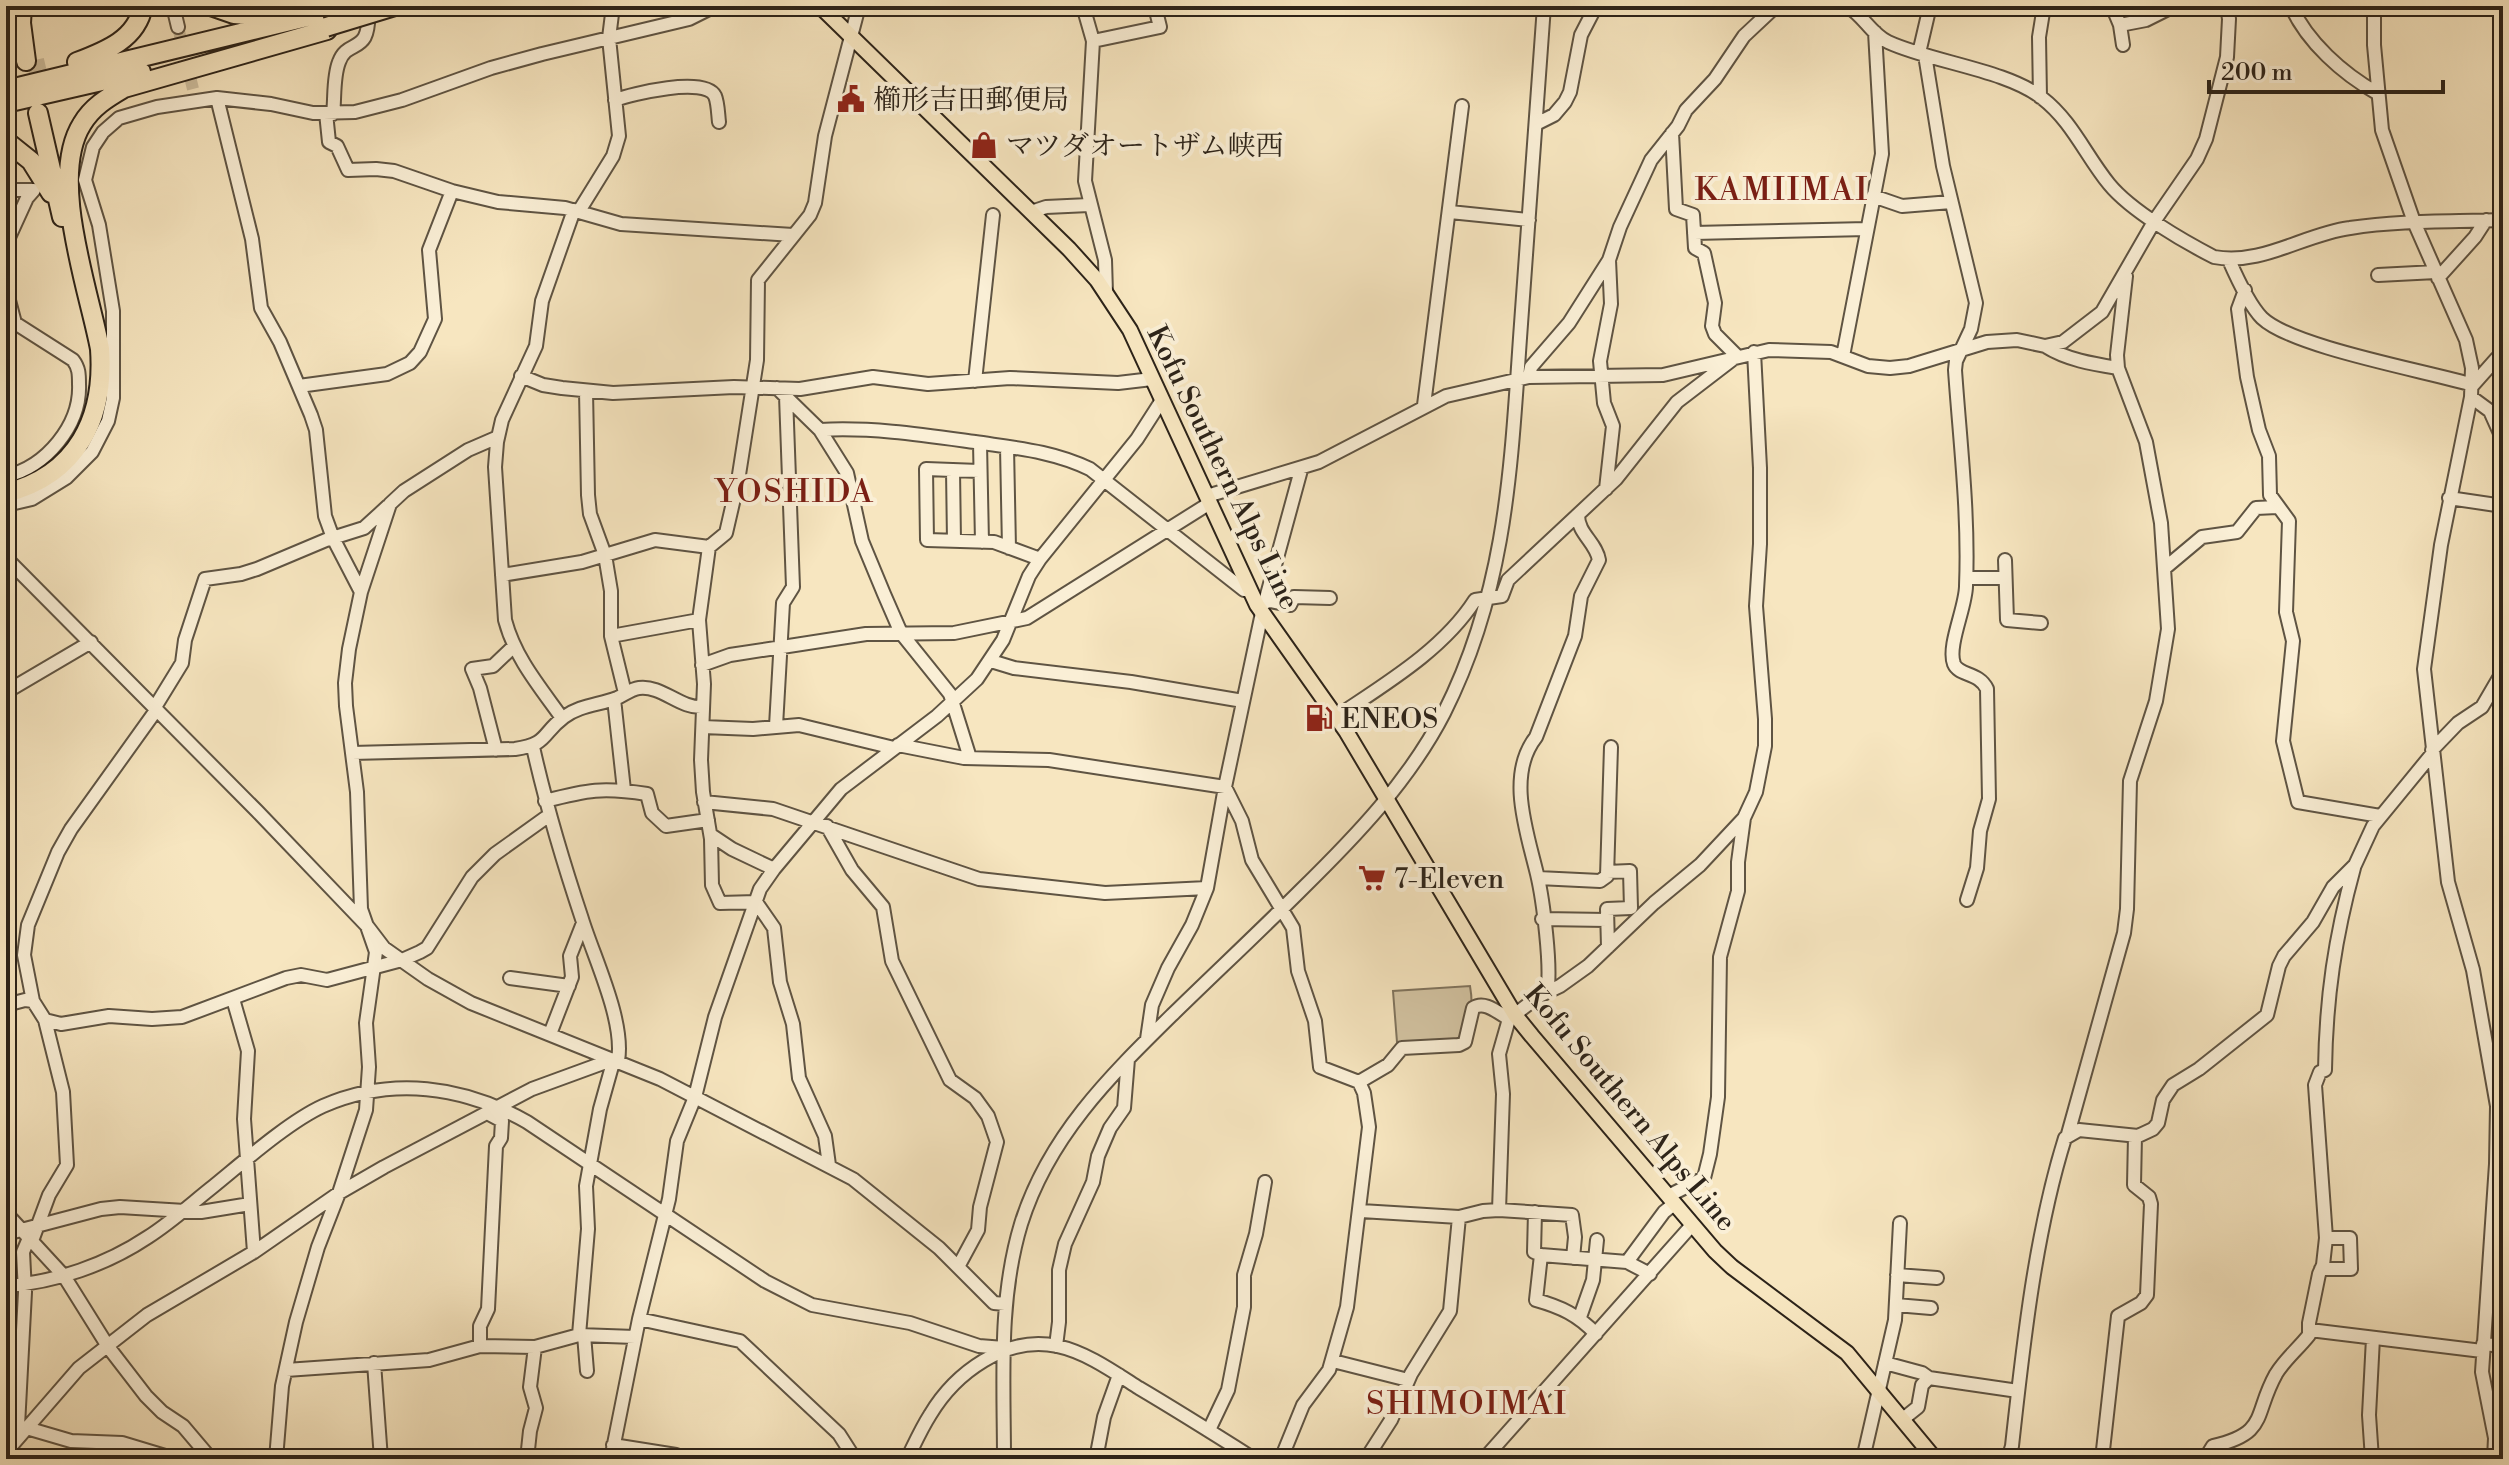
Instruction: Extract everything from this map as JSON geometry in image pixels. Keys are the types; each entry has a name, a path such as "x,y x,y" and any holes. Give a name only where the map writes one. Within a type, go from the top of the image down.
{"highway":[{"path":"22,6 22,32 30,60 31,6"},
{"path":"6,87 107,50 133,29 143,6"},
{"path":"211,6 234,14 326,18"},
{"path":"6,103 272,42 352,6"},
{"path":"6,87 382,7"},
{"path":"6,486 34,475 54,462 77,435 91,404 94,380 92,350 67,220 71,153 80,126 98,104 124,88 293,42 326,18"},
{"path":"6,493 43,478 66,461 84,437 97,405 101,371 100,349 42,112"},
{"path":"6,141 31,161 67,220"}],"main road":[{"name":"Kofu Southern Alps Line","path":"820,6 1082,262 1106,293 1130,330 1249,589 1336,717 1512,1017 1732,1267 1832,1340 1879,1390 1935,1459"}],"street":[{"path":"173,6 178,27"},
{"path":"562,718 528,672 505,620 495,467 498,437 536,346 541,328 542,301 576,210 617,146 619,136 609,38 613,6"},
{"path":"6,505 32,499 66,478 92,452 108,421 113,398 113,311 99,225 80,180 93,147 103,132 119,118 194,94 330,114 378,107 491,68 689,19 715,6"},
{"path":"756,902 720,903 712,885 711,835 704,802 701,760 703,707 699,620 709,547 726,533 753,388 757,360 758,280 815,203 825,136 859,6"},
{"path":"1083,6 1093,41 1085,168 1089,205 1105,260 1106,293"},
{"path":"1093,41 1160,27 1156,11 1167,6"},
{"path":"1004,1459 1005,1304 1021,1226 1045,1165 1078,1113 1128,1059 1352,840 1417,760 1468,662 1489,598 1507,502 1523,378 1529,220 1544,6"},
{"path":"1536,124 1554,115 1565,102 1570,92 1581,35 1596,6"},
{"path":"1523,378 1569,323 1609,260 1620,227 1651,160 1744,36 1776,6"},
{"path":"1930,6 1922,54 1951,202 1976,303 1971,329 1955,370 1967,522 1967,578 1966,599 1954,641 1954,664 1984,682 1989,710 1989,799 1980,831 1977,868 1967,900"},
{"path":"2040,97 2039,37 2044,6"},
{"path":"2112,6 2120,25 2123,45"},
{"path":"2120,25 2146,20 2174,6"},
{"path":"702,665 730,655 866,634 954,633 1027,618 1168,530 1208,500 1301,470 1424,405 1455,393 1523,378 1678,373 1769,350 1831,352 1868,366 1890,368 1909,366 2002,340 2045,346 2063,342 2091,322 2111,298 2155,220 2188,174 2206,139 2227,57 2227,6"},
{"path":"2291,6 2307,34 2356,81 2377,93"},
{"path":"2374,6 2377,93 2382,130 2414,222 2471,356 2472,391 2449,498 2425,646 2424,689 2448,882 2473,970 2497,1106 2498,1130 2482,1348 2482,1372 2492,1418 2494,1459"},
{"path":"382,7 369,23 365,38 345,53 338,65 329,142 337,146 348,170 394,171 452,191 498,202 576,210 639,227 793,235"},
{"path":"1856,8 1886,41 2007,81 2040,97 2071,127 2119,195 2214,257 2229,260 2250,258 2336,230 2414,222 2503,220"},
{"path":"1843,356 1882,154 1875,32"},
{"path":"615,100 661,88 697,88 716,97 719,122"},
{"path":"217,98 252,239 261,308 299,386 316,430 321,492 333,538 361,592"},
{"path":"1424,405 1462,106"},
{"path":"1672,133 1676,209 1693,215 1695,248 1704,253 1715,303 1712,326 1715,334 1737,356"},
{"path":"6,190 36,189 27,198 6,244"},
{"path":"299,386 387,374 410,363 420,352 435,319 429,250 452,191"},
{"path":"1873,196 1902,206 1951,202"},
{"path":"1031,212 1046,207 1089,205"},
{"path":"1450,212 1529,220"},
{"path":"975,381 993,215"},
{"path":"2378,275 2437,275 2475,237 2486,220"},
{"path":"1694,233 1867,229"},
{"path":"1606,489 1613,426 1604,403 1600,376 1611,304 1609,260"},
{"path":"2229,260 2260,316 2273,327 2472,391 2490,411 2503,440"},
{"path":"2008,1459 2027,1322 2056,1167 2124,933 2129,792 2156,701 2168,629 2161,523 2146,442 2118,368 2126,269"},
{"path":"6,289 8,307 15,323 79,367 80,400 63,437 53,448 32,466 6,476"},
{"path":"2245,290 2238,309 2240,339 2253,407 2269,456 2270,495 2289,521 2286,612 2293,641 2283,741 2298,802 2380,816"},
{"path":"2045,346 2089,364 2118,368"},
{"path":"1627,1262 1671,1200 1704,1178 1718,1097 1720,957 1738,891 1744,818 1756,792 1765,746 1756,606 1760,468 1754,352"},
{"path":"1336,717 1428,651 1461,622 1475,600 1502,596 1508,580 1625,469 1677,402 1737,356"},
{"path":"2471,356 2500,358"},
{"path":"2472,391 2500,358"},
{"path":"521,376 543,385 636,393 753,388 782,392 873,377 928,384 1010,378 1118,383 1152,379"},
{"path":"586,391 588,495 590,514 605,555 611,591 611,636 620,696 624,790"},
{"path":"782,392 820,430 847,473 862,541 901,633 954,703 970,758"},
{"path":"776,726 783,603 793,587 782,392"},
{"path":"611,1459 635,1337 665,1215 677,1141 695,1097 715,1017 760,889 841,789 954,703 991,661 1029,576 1040,559 1105,481 1162,400"},
{"path":"2490,411 2503,415"},
{"path":"820,430 905,432 1040,451 1074,461 1105,481 1244,590 1249,589"},
{"path":"6,1452 17,1425 23,1252 28,1237 39,1225 49,1195 67,1165 63,1092 45,1020 33,1001 24,955 28,925 58,852 156,708 182,663 185,640 205,579 257,569 364,528 404,491 468,450 498,437"},
{"path":"980,443 982,542"},
{"path":"1007,447 1009,548"},
{"path":"979,471 926,469 927,540 994,542 1040,559"},
{"path":"953,470 954,541"},
{"path":"1147,1039 1152,1005 1207,888 1262,607 1301,470"},
{"path":"2449,498 2503,506"},
{"path":"276,1459 286,1370 296,1322 318,1247 366,1110 369,1067 366,1023 376,952 361,909 357,792 345,683 361,592 390,504"},
{"path":"2165,568 2202,537 2237,532 2256,508 2277,507"},
{"path":"1547,992 1549,971 1538,878 1526,836 1521,777 1526,750 1536,737 1575,636 1585,583 1599,560 1595,548 1578,524 1578,515"},
{"path":"502,575 582,562 655,540 709,547"},
{"path":"6,558 156,708 368,927 384,948 471,1003 616,1060 829,1165 853,1179 958,1267 994,1303 1005,1304"},
{"path":"2005,560 2007,620 2041,623"},
{"path":"1967,578 2005,578"},
{"path":"1262,607 1290,605 1294,597 1330,598"},
{"path":"611,636 699,620"},
{"path":"6,692 91,642"},
{"path":"496,750 472,669 493,666 514,646"},
{"path":"991,661 1014,668 1131,682 1243,701"},
{"path":"2205,1459 2213,1446 2236,1441 2253,1427 2274,1378 2295,1348 2309,1335 2326,1238 2315,1085 2320,1072 2325,1070 2330,970 2355,865 2380,816 2458,723 2482,707 2503,671"},
{"path":"352,753 533,747 573,711 646,688 685,706 703,707"},
{"path":"2489,694 2503,700"},
{"path":"703,727 729,730 789,724 970,758 1049,760 1225,787"},
{"path":"533,747 548,816 607,991 620,1046 600,1109 586,1186 588,1229 582,1335 587,1371"},
{"path":"1538,878 1600,881 1607,876 1611,747"},
{"path":"1225,787 1242,821 1252,860 1293,928 1298,971 1315,1021 1320,1067 1359,1082 1370,1119 1347,1307 1333,1361 1303,1405 1281,1459"},
{"path":"545,801 600,788 624,790 647,794 652,813 666,826 708,820"},
{"path":"704,802 773,809 979,879 1105,893 1207,888"},
{"path":"45,1020 61,1024 109,1016 169,1019 198,1013 286,978 301,975 327,980 402,960 427,948 472,877 495,854 548,816"},
{"path":"1499,1210 1503,1094 1499,1054 1512,1017 1588,966 1700,865 1744,818"},
{"path":"827,826 852,870 883,907 892,961 950,1080 975,1098 995,1131 997,1142 980,1207 978,1230 958,1267"},
{"path":"711,835 774,869"},
{"path":"2068,1134 2079,1130 2135,1136 2146,1133 2158,1123 2163,1100 2173,1085 2199,1069 2267,1015 2284,956 2313,922 2333,887 2355,865"},
{"path":"1607,872 1630,871 1631,908 1607,909 1608,947"},
{"path":"756,902 774,928 780,982 793,1024 799,1078 825,1136 829,1165"},
{"path":"1542,919 1607,920"},
{"path":"550,1034 572,977 570,956 583,923"},
{"path":"510,978 569,986"},
{"path":"233,999 248,1051 244,1105 254,1252"},
{"path":"6,1005 33,1001"},
{"path":"1359,1082 1388,1065 1402,1048 1459,1045 1465,1042 1473,1008 1478,1005 1512,1017"},
{"path":"2489,1053 2503,1052"},
{"path":"1056,1346 1059,1270 1065,1244 1093,1182 1098,1156 1110,1128 1124,1108 1128,1059"},
{"path":"17,1425 79,1368 147,1315 254,1252 339,1193 532,1089 616,1060"},
{"path":"6,1286 64,1276 129,1249 314,1111 367,1093 405,1087 436,1089 455,1092 527,1122 765,1281 812,1305 910,1323 979,1346 1056,1346 1078,1353 1254,1459"},
{"path":"480,1346 480,1326 488,1309 496,1146 501,1138 502,1121 492,1110"},
{"path":"2102,1459 2118,1316 2141,1303 2147,1295 2151,1204 2149,1197 2134,1185 2135,1136"},
{"path":"1209,1430 1228,1390 1244,1307 1244,1275 1256,1234 1265,1182"},
{"path":"39,1225 120,1207 201,1212 250,1204"},
{"path":"1361,1211 1459,1217 1499,1210 1572,1215 1575,1237 1573,1258"},
{"path":"1535,1212 1534,1252 1627,1262 1650,1274"},
{"path":"6,1213 64,1276 107,1345 146,1396 183,1426 211,1459"},
{"path":"1366,1459 1391,1420 1408,1380 1450,1311 1459,1217"},
{"path":"1863,1459 1891,1342 1900,1223"},
{"path":"1484,1459 1692,1225"},
{"path":"6,1234 28,1237"},
{"path":"2321,1269 2351,1269 2350,1238 2326,1238"},
{"path":"1580,1317 1593,1280 1597,1240"},
{"path":"1541,1255 1536,1300 1561,1307 1580,1317 1596,1334"},
{"path":"1897,1275 1937,1278"},
{"path":"1896,1305 1931,1308"},
{"path":"639,1319 740,1341 839,1434 855,1459"},
{"path":"2310,1330 2482,1348 2503,1346"},
{"path":"286,1370 429,1360 480,1346 535,1347 582,1335 635,1337"},
{"path":"2372,1459 2369,1415 2373,1338"},
{"path":"527,1459 536,1408 530,1387 535,1347"},
{"path":"907,1459 931,1413 950,1390 1004,1348"},
{"path":"1333,1361 1408,1380"},
{"path":"374,1363 381,1459"},
{"path":"1885,1363 1922,1373 1929,1378 2018,1391"},
{"path":"1096,1459 1104,1417 1119,1375"},
{"path":"1903,1419 1918,1407 1922,1385 1929,1378"},
{"path":"17,1425 71,1441 122,1443 175,1459"},
{"path":"613,1445 676,1455"}],"shaded area":[{"path":"1470,986 1470,1016 1456,1043 1400,1045 1397,1042 1393,991"}],"tunnel":[{"path":"178,27 193,89"},
{"path":"35,60 47,111"}],"place":[{"name":"櫛形吉田郵便局","path":"851,99"},
{"name":"マツダオートザム峡西","path":"984,145"},
{"name":"ENEOS","path":"1319,718"},
{"name":"7-Eleven","path":"1372,878"}],"district":[{"name":"KAMIIMAI","path":"1782,189"},
{"name":"YOSHIDA","path":"795,491"},
{"name":"SHIMOIMAI","path":"1467,1403"}]}
